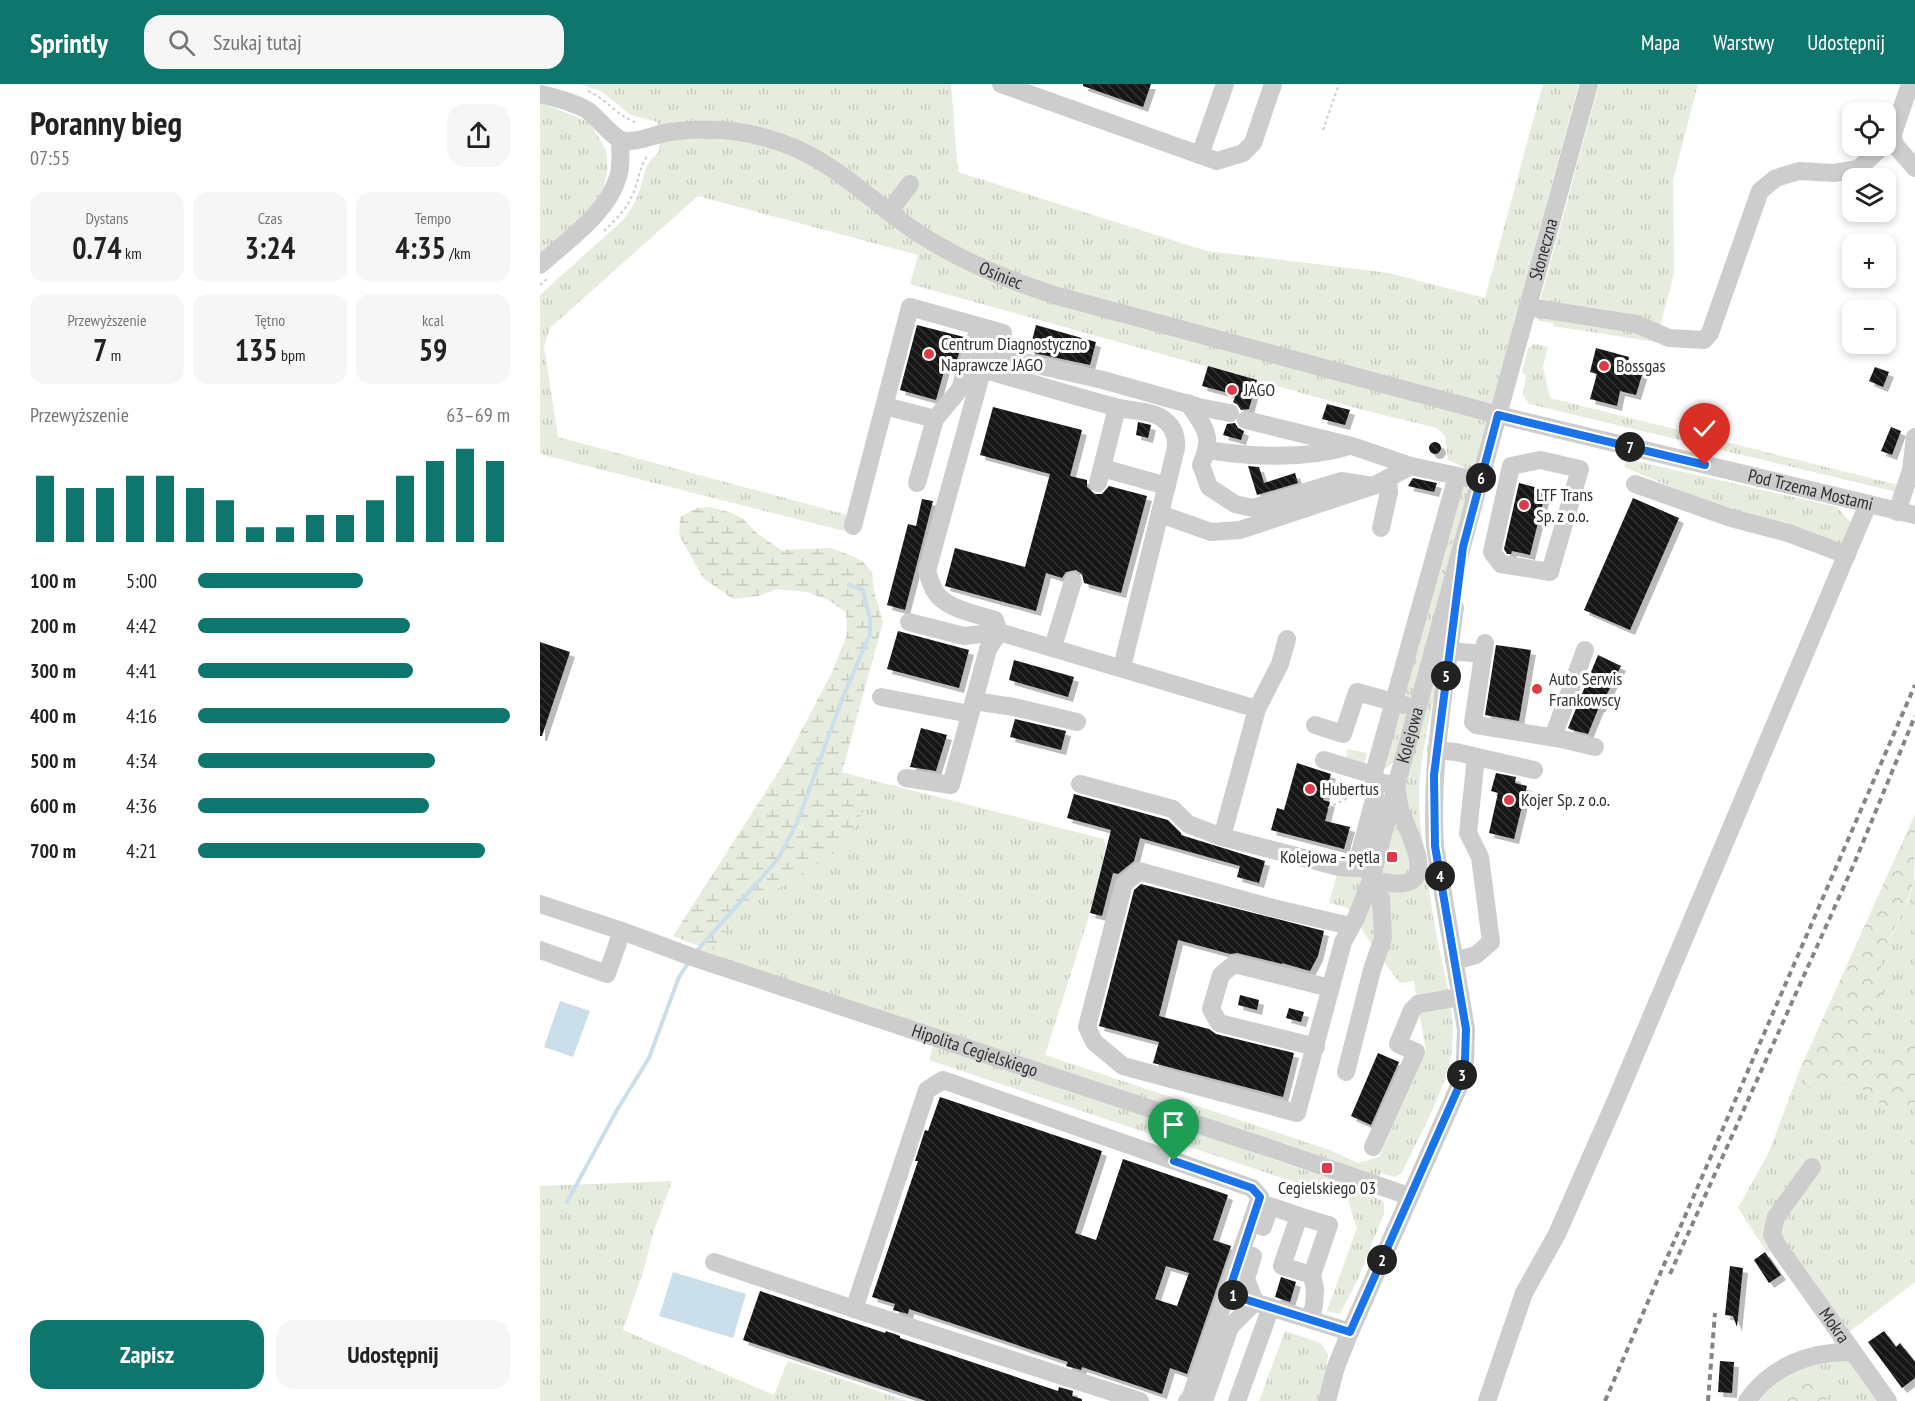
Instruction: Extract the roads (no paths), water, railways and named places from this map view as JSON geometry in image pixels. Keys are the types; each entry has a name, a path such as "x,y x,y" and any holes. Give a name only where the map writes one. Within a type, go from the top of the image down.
{"street":[{"path":"1001,84 1217,161 1243,153 1253,143 1274,84"},
{"path":"1200,155 1225,84"},
{"name":"Słoneczna","path":"1498,415 1589,84"},
{"path":"1896,119 1910,84"},
{"path":"540,94 587,111 620,140 619,176 607,200 586,223 540,265"},
{"name":"Osiniec","path":"620,140 633,140 674,131 713,129 778,141 815,158 918,233 968,262 1019,284 1054,296 1498,415"},
{"path":"1896,146 1915,168"},
{"path":"1528,307 1636,324 1669,338 1704,340 1710,333 1760,191 1776,178 1799,171 1834,173 1857,169 1871,156"},
{"path":"889,212 910,183"},
{"path":"853,526 910,307 1003,333"},
{"path":"917,483 935,419 960,389 978,325"},
{"path":"971,350 1102,380 1352,446 1412,466 1480,481"},
{"path":"999,632 995,620 944,601 934,592 927,572 981,375 989,371 1117,408 1157,416 1169,424 1174,431 1177,440 1167,486 1122,668"},
{"path":"1188,403 1208,435 1207,450 1201,465 1209,487 1235,504 1253,508 1341,481 1380,482 1389,492 1381,528"},
{"path":"885,405 935,419"},
{"path":"1117,408 1100,476 1167,486"},
{"name":"Kolejowa","path":"1396,786 1400,810 1419,860 1419,870 1414,878 1405,884 1367,872 1396,786 1498,415"},
{"name":"Pod Trzema Mostami","path":"1498,415 1906,513"},
{"path":"1906,513 1915,437"},
{"path":"1207,450 1248,455 1325,453 1352,446"},
{"path":"1463,547 1492,552 1501,564 1550,572 1580,469 1540,460 1511,466 1492,552"},
{"path":"1160,514 1211,532 1240,530 1380,482 1412,466"},
{"path":"1350,926 1273,908 1139,871 1124,884 1087,1027 1094,1042 1123,1066 1297,1113 1343,942 1356,918 1367,872 1375,796 1373,777 1457,476"},
{"path":"1635,484 1731,518 1788,533 1847,555"},
{"path":"1487,1401 1524,1293 1557,1234 1616,1100 1868,504"},
{"name":"Kolejowa","path":"1327,1401 1336,1367 1350,1332 1460,1084 1465,1060 1466,1029 1435,846 1433,786 1463,547"},
{"path":"1053,646 1073,580"},
{"path":"1423,599 1447,604"},
{"path":"909,622 964,636 999,632 1053,646 1257,709"},
{"path":"906,778 951,785 988,649 999,632"},
{"path":"1222,837 1257,709 1280,664 1287,639"},
{"path":"1449,651 1484,648 1474,712 1473,722 1476,725 1553,737 1594,747"},
{"path":"1553,737 1585,650"},
{"path":"1315,725 1343,734 1357,692 1418,708"},
{"path":"881,697 972,708 1014,707 1077,722"},
{"path":"1442,710 1474,712"},
{"path":"1436,750 1534,770"},
{"path":"1454,961 1476,955 1491,942 1480,857 1468,833 1476,757"},
{"path":"1324,760 1396,786"},
{"path":"1080,784 1173,809 1188,824 1222,837 1367,872"},
{"path":"1346,1071 1371,970 1383,938 1381,898 1367,872"},
{"name":"Hipolita Cegielskiego","path":"540,904 692,957 1409,1196"},
{"path":"540,950 607,974 622,931"},
{"path":"1316,1047 1219,1023 1211,1009 1221,975 1234,964 1330,988"},
{"path":"1373,1147 1416,1052 1398,1044 1412,1010 1418,1004 1460,997"},
{"path":"854,1310 927,1090 943,1080 1252,1188 1260,1197 1228,1294 1190,1399 1187,1401"},
{"name":"Mokra","path":"1812,1167 1780,1211 1773,1224 1772,1234 1781,1251 1888,1401"},
{"path":"1237,1401 1263,1305 1246,1279 1270,1206 1329,1225 1312,1275 1315,1289 1314,1306 1310,1319"},
{"path":"1299,1216 1282,1266 1312,1275"},
{"path":"714,1262 854,1310 1140,1401"},
{"path":"1228,1294 1350,1332"},
{"path":"1204,1401 1230,1327 1263,1305"},
{"path":"1747,1401 1775,1371 1808,1357 1852,1352"}],"water":[{"path":"560,1001 590,1011 573,1057 544,1047"},
{"path":"673,1272 746,1294 733,1338 659,1316"}],"waterway":[{"path":"695,953 778,859 797,823 841,702 870,634 870,619 863,590 849,585"},
{"path":"567,1202 617,1110 649,1058 679,977 689,962"}],"railway":[{"path":"1605,1401 1915,685"},
{"path":"1670,1274 1854,864 1915,716"},
{"path":"1708,1401 1715,1313"}],"place":[{"name":"Centrum Diagnostyczno Naprawcze JAGO","path":"929,354"},
{"name":"Bossgas","path":"1604,366"},
{"name":"JAGO","path":"1232,390"},
{"name":"LTF Trans Sp. z o.o.","path":"1524,505"},
{"name":"Auto Serwis Frankowscy","path":"1537,689"},
{"name":"Hubertus","path":"1310,789"},
{"name":"Kojer Sp. z o.o.","path":"1509,800"},
{"name":"Kolejowa - pętla","path":"1392,857"},
{"name":"Cegielskiego 03","path":"1327,1168"}]}
